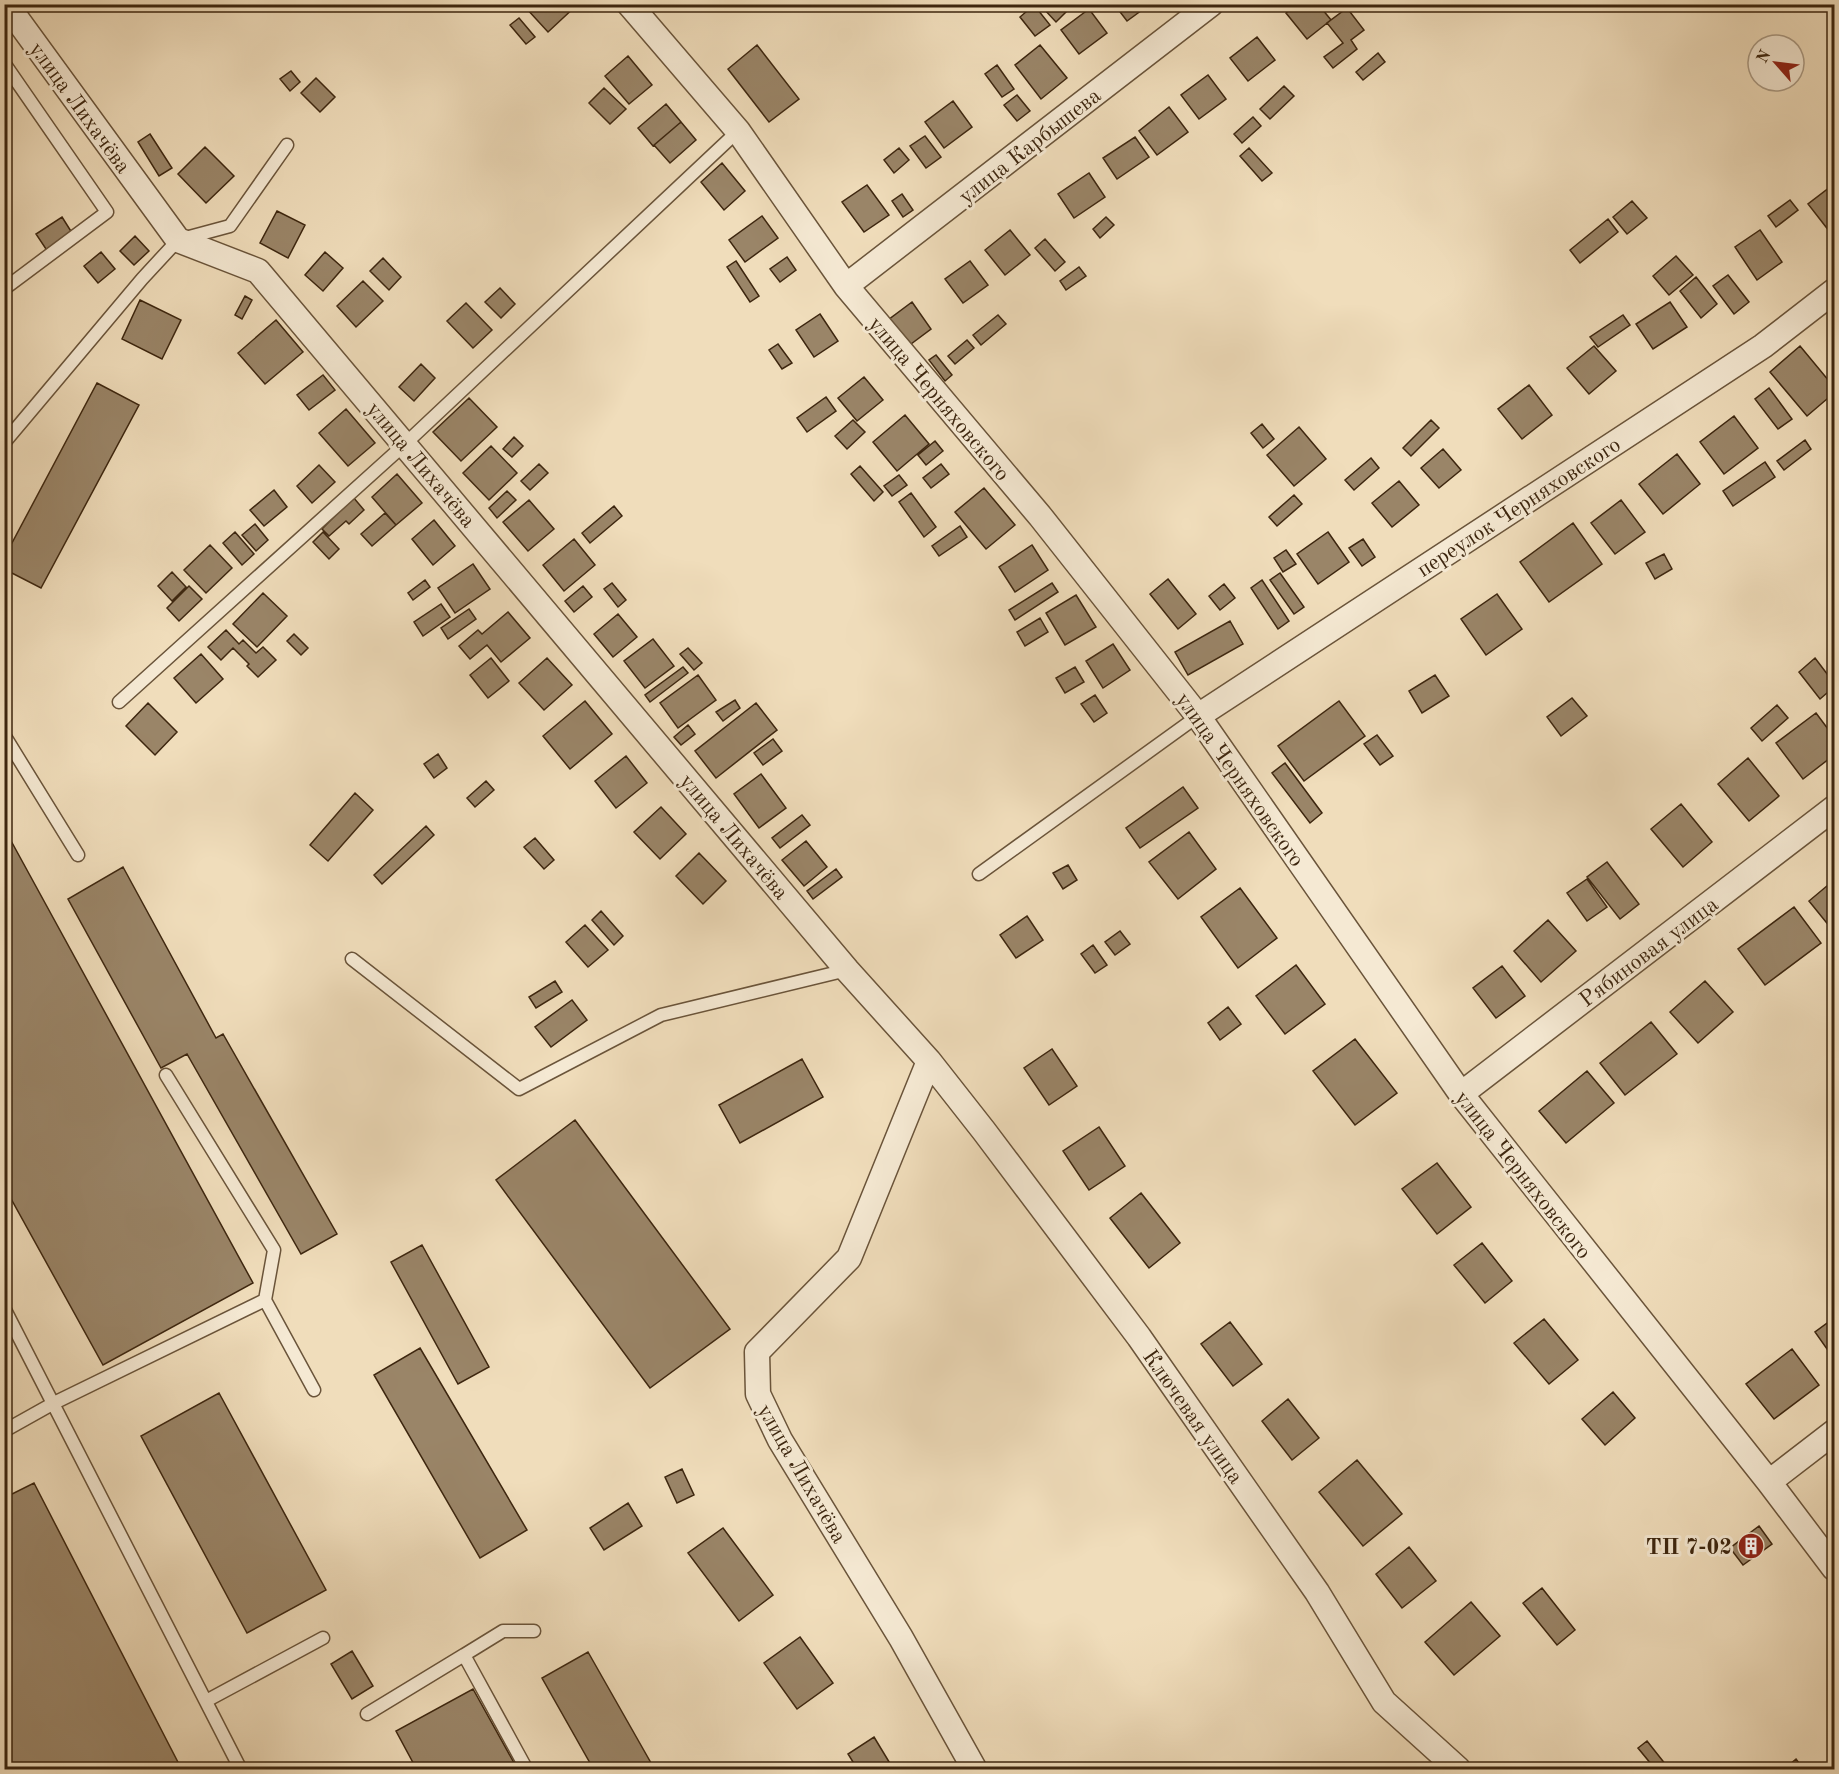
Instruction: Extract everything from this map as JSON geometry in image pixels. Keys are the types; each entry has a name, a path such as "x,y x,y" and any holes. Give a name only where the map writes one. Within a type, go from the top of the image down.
{"street":[{"name":"улица Лихачёва","path":"6,4 178,240 258,271 847,970 929,1061 849,1258 757,1352 758,1394 780,1440 900,1638 975,1770"},
{"name":"улица Черняховского","path":"629,4 738,131 846,286 1040,516 1198,716 1461,1094 1769,1482 1834,1568"},
{"name":"улица Карбышева","path":"846,286 1211,4"},
{"name":"переулок Черняховского","path":"1198,716 1763,346 1834,291"},
{"name":"Рябиновая улица","path":"1461,1094 1834,807"},
{"name":"Ключевая улица","path":"929,1061 1139,1337 1317,1592 1384,1702 1458,1769"},
{"path":"1769,1482 1834,1432"}],"lane":[{"path":"4,63 107,212 4,289"},
{"path":"119,702 405,444 738,131"},
{"path":"4,443 142,279 178,240 230,226 287,145"},
{"path":"979,874 1198,716"},
{"path":"4,735 78,855"},
{"path":"352,959 519,1089 661,1015 847,970"},
{"path":"166,1075 274,1250 265,1300 314,1390"},
{"path":"4,1431 54,1403 265,1300"},
{"path":"4,1308 241,1770"},
{"path":"367,1714 503,1631 534,1631"},
{"path":"206,1701 323,1638"},
{"path":"464,1655 527,1770"}],"building":[{"path":"530,4 578,4 548,32 526,8"},
{"path":"1044,4 1060,4 1067,11 1056,22 1042,7"},
{"path":"1114,4 1148,4 1149,5 1127,21"},
{"path":"1296,4 1318,4 1331,20 1307,39 1286,13"},
{"path":"1034,5 1050,25 1035,36 1020,17"},
{"path":"1347,8 1364,30 1351,40 1357,49 1333,68 1324,57 1343,43 1327,23"},
{"path":"1089,9 1107,33 1079,54 1061,30"},
{"path":"519,18 535,37 526,44 510,25"},
{"path":"1257,37 1275,60 1248,81 1230,58"},
{"path":"757,45 799,99 769,122 728,69"},
{"path":"1040,45 1067,78 1041,99 1015,65"},
{"path":"1378,53 1385,62 1363,80 1356,72"},
{"path":"628,56 652,85 629,104 605,76"},
{"path":"997,65 1014,89 1002,97 985,74"},
{"path":"291,71 300,82 290,91 280,79"},
{"path":"1208,75 1226,99 1199,119 1181,95"},
{"path":"316,78 335,97 320,112 301,93"},
{"path":"1284,86 1294,96 1270,119 1260,109"},
{"path":"604,88 626,109 610,124 589,103"},
{"path":"1017,95 1030,111 1017,121 1004,105"},
{"path":"953,101 972,127 944,148 925,122"},
{"path":"666,104 681,122 653,146 638,128"},
{"path":"1169,107 1188,132 1157,155 1139,131"},
{"path":"1253,117 1261,126 1242,143 1234,134"},
{"path":"681,122 696,140 670,163 654,145"},
{"path":"150,134 172,168 159,176 138,142"},
{"path":"925,136 941,157 926,168 910,146"},
{"path":"1135,137 1149,157 1117,179 1103,158"},
{"path":"205,147 234,176 206,203 178,174"},
{"path":"899,148 909,160 894,173 884,160"},
{"path":"1249,148 1272,173 1262,181 1240,156"},
{"path":"722,163 745,191 724,210 701,182"},
{"path":"1089,173 1105,197 1074,218 1058,194"},
{"path":"1834,184 1834,235 1833,236 1808,204"},
{"path":"867,185 889,215 864,232 842,202"},
{"path":"902,194 913,210 903,217 892,201"},
{"path":"1790,200 1798,210 1776,227 1768,216"},
{"path":"1632,201 1647,218 1627,234 1613,217"},
{"path":"277,211 305,225 288,258 260,243"},
{"path":"762,216 778,238 745,262 729,240"},
{"path":"62,217 74,236 48,252 36,234"},
{"path":"1106,217 1114,225 1100,238 1093,229"},
{"path":"1608,219 1618,232 1580,263 1570,250"},
{"path":"1010,230 1030,255 1005,275 985,250"},
{"path":"1760,230 1782,262 1757,280 1735,247"},
{"path":"135,236 149,251 134,265 120,251"},
{"path":"1045,239 1065,262 1055,271 1035,248"},
{"path":"101,252 115,269 98,283 84,266"},
{"path":"325,252 343,268 323,291 305,275"},
{"path":"1676,256 1693,275 1669,295 1653,276"},
{"path":"787,257 796,270 780,282 770,269"},
{"path":"383,258 401,277 389,290 370,271"},
{"path":"736,261 759,296 750,302 727,267"},
{"path":"970,261 988,285 963,303 945,279"},
{"path":"1079,267 1086,276 1066,290 1060,281"},
{"path":"1728,275 1749,302 1734,314 1713,286"},
{"path":"1696,277 1717,304 1701,318 1680,291"},
{"path":"363,281 383,301 356,327 337,306"},
{"path":"500,288 515,304 501,318 485,302"},
{"path":"245,296 252,300 242,319 235,315"},
{"path":"140,300 181,320 162,359 122,339"},
{"path":"912,302 931,329 907,347 888,320"},
{"path":"1670,302 1687,327 1653,349 1636,324"},
{"path":"466,303 492,330 473,348 447,321"},
{"path":"820,314 838,341 814,357 796,330"},
{"path":"998,315 1006,324 981,345 973,335"},
{"path":"1623,315 1630,325 1598,347 1590,337"},
{"path":"276,320 303,352 265,384 238,353"},
{"path":"967,340 974,348 955,364 948,356"},
{"path":"778,344 792,363 782,369 769,350"},
{"path":"1594,346 1616,371 1589,394 1567,368"},
{"path":"1800,346 1834,387 1834,393 1807,416 1770,372"},
{"path":"936,355 952,375 945,381 929,360"},
{"path":"421,364 435,378 414,401 399,387"},
{"path":"323,375 335,390 309,410 297,395"},
{"path":"864,377 883,400 857,421 838,398"},
{"path":"97,383 139,405 41,588 4,569 4,558"},
{"path":"1529,385 1552,415 1522,439 1498,409"},
{"path":"1769,388 1792,419 1778,429 1755,399"},
{"path":"826,397 836,411 807,432 797,418"},
{"path":"469,398 497,427 461,461 433,432"},
{"path":"346,409 375,443 348,466 319,433"},
{"path":"905,415 929,444 897,471 873,442"},
{"path":"1734,416 1758,448 1724,474 1700,442"},
{"path":"853,420 865,432 847,449 835,436"},
{"path":"1431,420 1439,428 1411,456 1403,448"},
{"path":"1262,424 1274,439 1263,448 1251,433"},
{"path":"1299,427 1326,459 1294,486 1267,455"},
{"path":"514,437 523,446 512,457 503,449"},
{"path":"1805,440 1811,449 1784,470 1777,461"},
{"path":"935,441 943,451 926,465 918,455"},
{"path":"491,446 517,473 489,500 463,473"},
{"path":"1443,449 1461,470 1439,488 1421,468"},
{"path":"1677,454 1700,484 1663,514 1639,484"},
{"path":"1371,458 1379,468 1354,490 1345,480"},
{"path":"1765,462 1775,477 1733,506 1723,491"},
{"path":"539,464 548,473 530,490 521,481"},
{"path":"941,464 949,474 931,488 923,478"},
{"path":"319,465 335,482 312,503 297,486"},
{"path":"860,466 883,492 874,501 851,474"},
{"path":"397,474 422,503 396,525 372,497"},
{"path":"899,475 907,485 892,496 884,486"},
{"path":"1399,481 1419,505 1392,527 1372,503"},
{"path":"984,488 1015,525 986,549 955,512"},
{"path":"274,490 287,507 264,526 250,510"},
{"path":"507,491 516,500 497,518 489,508"},
{"path":"911,493 936,527 924,537 899,502"},
{"path":"1294,495 1302,504 1277,526 1269,517"},
{"path":"353,497 364,510 349,524 346,521 329,536 322,529"},
{"path":"529,500 554,529 528,551 503,522"},
{"path":"1621,500 1645,532 1615,554 1591,523"},
{"path":"614,506 622,516 590,543 582,533"},
{"path":"385,513 396,525 372,546 361,534"},
{"path":"434,520 455,546 433,565 412,539"},
{"path":"1573,523 1602,564 1549,602 1520,562"},
{"path":"255,524 268,540 256,551 242,535"},
{"path":"960,526 967,537 939,556 932,546"},
{"path":"235,532 254,554 242,565 223,543"},
{"path":"323,532 339,549 329,559 313,542"},
{"path":"1328,532 1349,562 1318,584 1297,554"},
{"path":"574,539 595,565 564,591 543,565"},
{"path":"1363,539 1375,557 1362,566 1349,548"},
{"path":"210,545 232,568 206,593 184,570"},
{"path":"1032,545 1048,570 1015,592 999,567"},
{"path":"1286,550 1296,564 1283,572 1274,558"},
{"path":"1664,554 1672,569 1655,579 1646,563"},
{"path":"473,564 490,589 455,613 438,588"},
{"path":"172,572 186,587 172,601 158,586"},
{"path":"1280,573 1304,607 1294,614 1270,580"},
{"path":"1168,579 1196,614 1178,629 1150,594"},
{"path":"425,580 430,587 413,600 408,593"},
{"path":"1262,580 1289,621 1278,629 1251,588"},
{"path":"612,583 626,600 618,607 604,589"},
{"path":"1052,583 1058,592 1015,620 1009,610"},
{"path":"1224,584 1235,598 1220,610 1209,596"},
{"path":"189,586 202,599 179,621 167,608"},
{"path":"583,586 592,597 574,612 565,601"},
{"path":"263,593 287,616 257,647 233,624"},
{"path":"1497,594 1522,629 1486,655 1461,619"},
{"path":"1076,595 1096,627 1065,645 1046,613"},
{"path":"441,604 450,617 423,636 414,622"},
{"path":"469,609 476,619 448,639 441,628"},
{"path":"508,612 530,638 501,662 487,645 470,659 459,646 478,630 482,634"},
{"path":"618,614 637,637 613,657 594,634"},
{"path":"1040,618 1048,632 1025,646 1017,632"},
{"path":"1230,621 1243,644 1188,675 1175,652"},
{"path":"226,630 239,644 243,640 256,653 263,647 276,660 258,677 233,648 221,660 208,647"},
{"path":"294,634 308,648 301,655 287,641"},
{"path":"653,639 674,666 645,688 624,661"},
{"path":"1113,644 1130,670 1103,688 1086,661"},
{"path":"688,648 702,663 694,670 680,654"},
{"path":"201,654 223,679 196,703 174,678"},
{"path":"491,658 509,681 488,698 470,675"},
{"path":"547,658 572,685 544,710 519,683"},
{"path":"1815,658 1834,683 1834,687 1820,699 1799,672"},
{"path":"683,667 688,673 650,702 645,695"},
{"path":"1075,667 1084,682 1065,693 1056,678"},
{"path":"698,675 716,700 678,728 660,703"},
{"path":"1435,675 1449,696 1422,713 1409,691"},
{"path":"1095,695 1107,713 1094,722 1081,704"},
{"path":"1572,698 1587,716 1561,736 1547,717"},
{"path":"735,700 740,708 723,721 716,712"},
{"path":"585,701 612,734 570,769 543,736"},
{"path":"1339,701 1365,736 1304,781 1278,746"},
{"path":"148,703 177,732 155,755 126,726"},
{"path":"756,703 777,730 716,778 695,751"},
{"path":"1777,705 1788,718 1762,741 1751,728"},
{"path":"1816,713 1834,737 1834,755 1803,779 1776,743"},
{"path":"688,725 695,734 681,745 674,737"},
{"path":"1377,735 1393,756 1380,765 1364,744"},
{"path":"773,739 782,751 763,765 754,753"},
{"path":"438,754 447,768 434,778 424,764"},
{"path":"626,756 647,783 616,808 595,781"},
{"path":"1748,758 1779,796 1749,821 1718,784"},
{"path":"1285,763 1322,813 1310,823 1272,773"},
{"path":"761,774 786,808 759,828 734,794"},
{"path":"486,781 494,790 475,807 467,798"},
{"path":"1183,787 1198,808 1140,848 1126,828"},
{"path":"355,793 373,810 328,861 310,845"},
{"path":"1681,804 1712,842 1683,867 1651,829"},
{"path":"661,807 686,834 660,859 634,832"},
{"path":"802,815 810,825 780,848 772,838"},
{"path":"426,826 434,835 382,884 374,875"},
{"path":"4,828 253,1283 103,1365 4,1186"},
{"path":"1189,832 1216,869 1178,899 1149,862"},
{"path":"535,838 554,860 544,869 524,847"},
{"path":"806,841 827,867 804,886 782,860"},
{"path":"699,853 726,881 703,904 676,876"},
{"path":"1607,862 1639,904 1620,919 1587,877"},
{"path":"1068,865 1077,880 1063,889 1053,873"},
{"path":"123,867 216,1038 223,1034 337,1234 301,1254 187,1054 161,1068 68,899"},
{"path":"836,869 842,877 813,899 807,891"},
{"path":"1587,879 1607,907 1587,921 1567,893"},
{"path":"1834,880 1834,932 1809,901"},
{"path":"1240,888 1277,938 1238,968 1201,917"},
{"path":"1794,907 1821,943 1765,985 1738,949"},
{"path":"601,911 623,936 614,945 592,920"},
{"path":"1027,916 1043,940 1016,958 1000,935"},
{"path":"1548,920 1576,951 1541,982 1514,951"},
{"path":"585,925 608,950 588,967 566,942"},
{"path":"1120,931 1130,944 1115,955 1105,942"},
{"path":"1093,945 1107,965 1095,973 1081,954"},
{"path":"1296,965 1325,1004 1285,1034 1256,996"},
{"path":"1502,966 1525,996 1496,1018 1473,988"},
{"path":"555,981 562,992 536,1008 529,997"},
{"path":"1705,981 1733,1012 1698,1043 1670,1012"},
{"path":"572,1000 587,1020 551,1047 535,1027"},
{"path":"1228,1007 1241,1024 1220,1040 1208,1023"},
{"path":"1651,1022 1677,1054 1625,1095 1600,1063"},
{"path":"1355,1039 1397,1093 1355,1125 1313,1071"},
{"path":"1052,1049 1077,1086 1049,1105 1024,1068"},
{"path":"802,1059 823,1097 740,1143 719,1105"},
{"path":"1587,1071 1614,1103 1566,1143 1539,1111"},
{"path":"575,1120 730,1329 650,1388 496,1180"},
{"path":"1099,1127 1125,1166 1089,1190 1063,1151"},
{"path":"1437,1163 1471,1207 1437,1234 1402,1189"},
{"path":"1141,1193 1180,1243 1149,1268 1110,1218"},
{"path":"1482,1243 1512,1281 1485,1303 1454,1265"},
{"path":"422,1245 489,1367 458,1384 391,1262"},
{"path":"1834,1318 1834,1359 1815,1332"},
{"path":"1544,1319 1578,1360 1549,1384 1514,1343"},
{"path":"1230,1322 1262,1364 1233,1386 1201,1344"},
{"path":"420,1348 527,1530 480,1558 374,1375"},
{"path":"1792,1349 1819,1385 1774,1419 1746,1384"},
{"path":"1613,1392 1635,1418 1605,1445 1582,1419"},
{"path":"219,1393 326,1590 247,1633 141,1436"},
{"path":"1288,1399 1319,1438 1292,1460 1262,1421"},
{"path":"1357,1460 1402,1514 1363,1546 1319,1492"},
{"path":"682,1469 694,1495 677,1503 665,1477"},
{"path":"34,1483 182,1770 4,1770 4,1498"},
{"path":"628,1503 642,1526 604,1550 590,1528"},
{"name":"ТП 7-02","path":"1759,1526 1772,1544 1743,1565 1730,1548"},
{"path":"723,1528 773,1595 739,1621 688,1553"},
{"path":"1409,1547 1436,1581 1402,1608 1376,1574"},
{"path":"1542,1588 1575,1630 1557,1645 1523,1603"},
{"path":"1471,1602 1500,1636 1454,1675 1425,1642"},
{"path":"800,1637 833,1683 797,1709 764,1663"},
{"path":"352,1651 373,1686 352,1699 331,1664"},
{"path":"588,1652 655,1770 594,1770 542,1678"},
{"path":"473,1689 518,1770 417,1770 396,1731"},
{"path":"874,1737 894,1770 858,1770 848,1754"},
{"path":"1647,1741 1670,1770 1656,1770 1638,1748"},
{"path":"1796,1759 1804,1770 1783,1770"}],"place":[{"name":"ТП 7-02","path":"1751,1546"}]}
